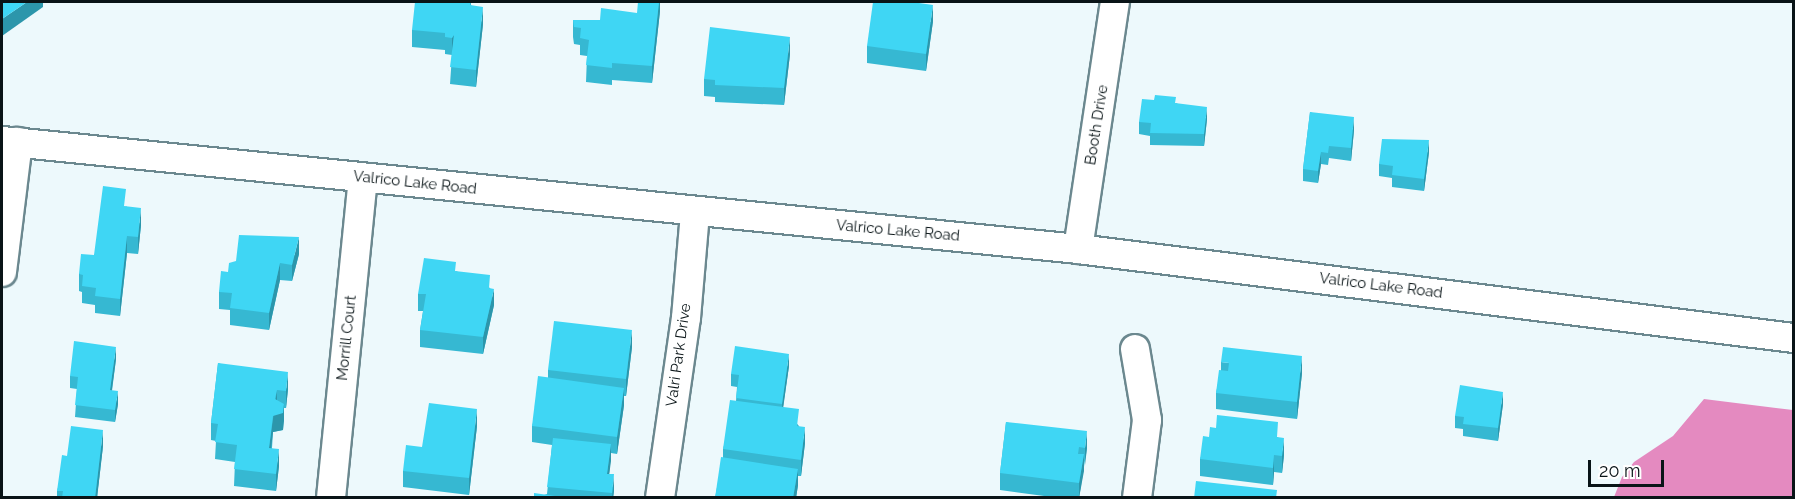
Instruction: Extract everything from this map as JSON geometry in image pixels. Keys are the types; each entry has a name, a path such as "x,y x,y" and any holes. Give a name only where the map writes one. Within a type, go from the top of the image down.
{"street":[{"name":"Booth Drive","path":"1078,249 1115,2"},
{"name":"Valrico Lake Road","path":"10,142 1078,249 1794,338"},
{"path":"2,272 10,142"},
{"name":"Morrill Court","path":"332,498 363,178"},
{"name":"Valri Park Drive","path":"660,498 686,318 695,212"},
{"path":"1135,349 1147,420 1137,498"}],"shaded area":[{"path":"1704,399 1793,410 1793,497 1614,497 1622,477 1634,462 1673,436"}],"building":[{"path":"2,2 27,2 2,19"},
{"path":"415,2 470,2 470,5 483,7 476,70 450,67 454,35 452,38 445,37 445,33 412,30"},
{"path":"638,2 659,2 652,66 612,63 612,68 586,65 589,40 580,38 581,28 574,27 573,20 600,20 601,8 637,13"},
{"path":"873,2 912,2 933,5 926,54 867,46"},
{"path":"710,27 790,37 784,88 715,85 715,80 704,79"},
{"path":"1155,95 1176,97 1175,103 1207,107 1204,134 1150,133 1151,123 1139,122 1142,99 1154,100"},
{"path":"1310,112 1354,117 1351,148 1329,146 1328,153 1321,152 1318,171 1303,169"},
{"path":"1382,139 1429,140 1424,179 1392,175 1393,166 1379,164"},
{"path":"103,186 126,189 124,206 141,208 138,237 127,236 120,299 95,296 96,288 82,286 83,275 79,274 81,254 94,255"},
{"path":"239,235 299,237 292,265 280,263 269,313 230,308 232,293 219,292 221,271 228,272 229,263 236,261"},
{"path":"424,258 456,262 455,271 490,275 489,288 494,289 483,337 420,330 426,294 418,294"},
{"path":"554,321 632,330 626,379 548,370"},
{"path":"74,341 116,347 110,390 118,391 115,410 75,405 78,377 70,376"},
{"path":"735,346 789,354 782,404 736,398 739,375 731,374"},
{"path":"1223,347 1302,356 1297,402 1216,393 1219,370 1228,371 1229,363 1221,362"},
{"path":"218,363 288,372 286,391 277,390 275,399 284,404 283,413 273,416 269,448 279,449 276,474 234,469 237,445 215,442 218,424 211,423"},
{"path":"538,376 624,388 617,437 532,426"},
{"path":"1460,385 1503,392 1498,428 1463,424 1464,417 1455,416"},
{"path":"730,400 799,409 797,426 805,427 801,460 723,449"},
{"path":"429,403 477,409 469,478 403,471 406,445 422,447"},
{"path":"1217,415 1278,422 1277,437 1284,438 1282,456 1274,455 1273,468 1200,459 1203,436 1209,437 1210,427 1216,428"},
{"path":"1006,422 1087,431 1085,448 1079,447 1078,454 1084,454 1079,483 1000,473"},
{"path":"71,426 103,430 95,498 62,498 63,491 57,491 62,455 67,456"},
{"path":"553,438 611,444 607,474 614,474 612,493 547,487"},
{"path":"721,457 798,469 793,498 715,498"},
{"path":"1196,481 1277,490 1276,498 1194,498"},
{"path":"534,493 569,498 534,498"}]}
